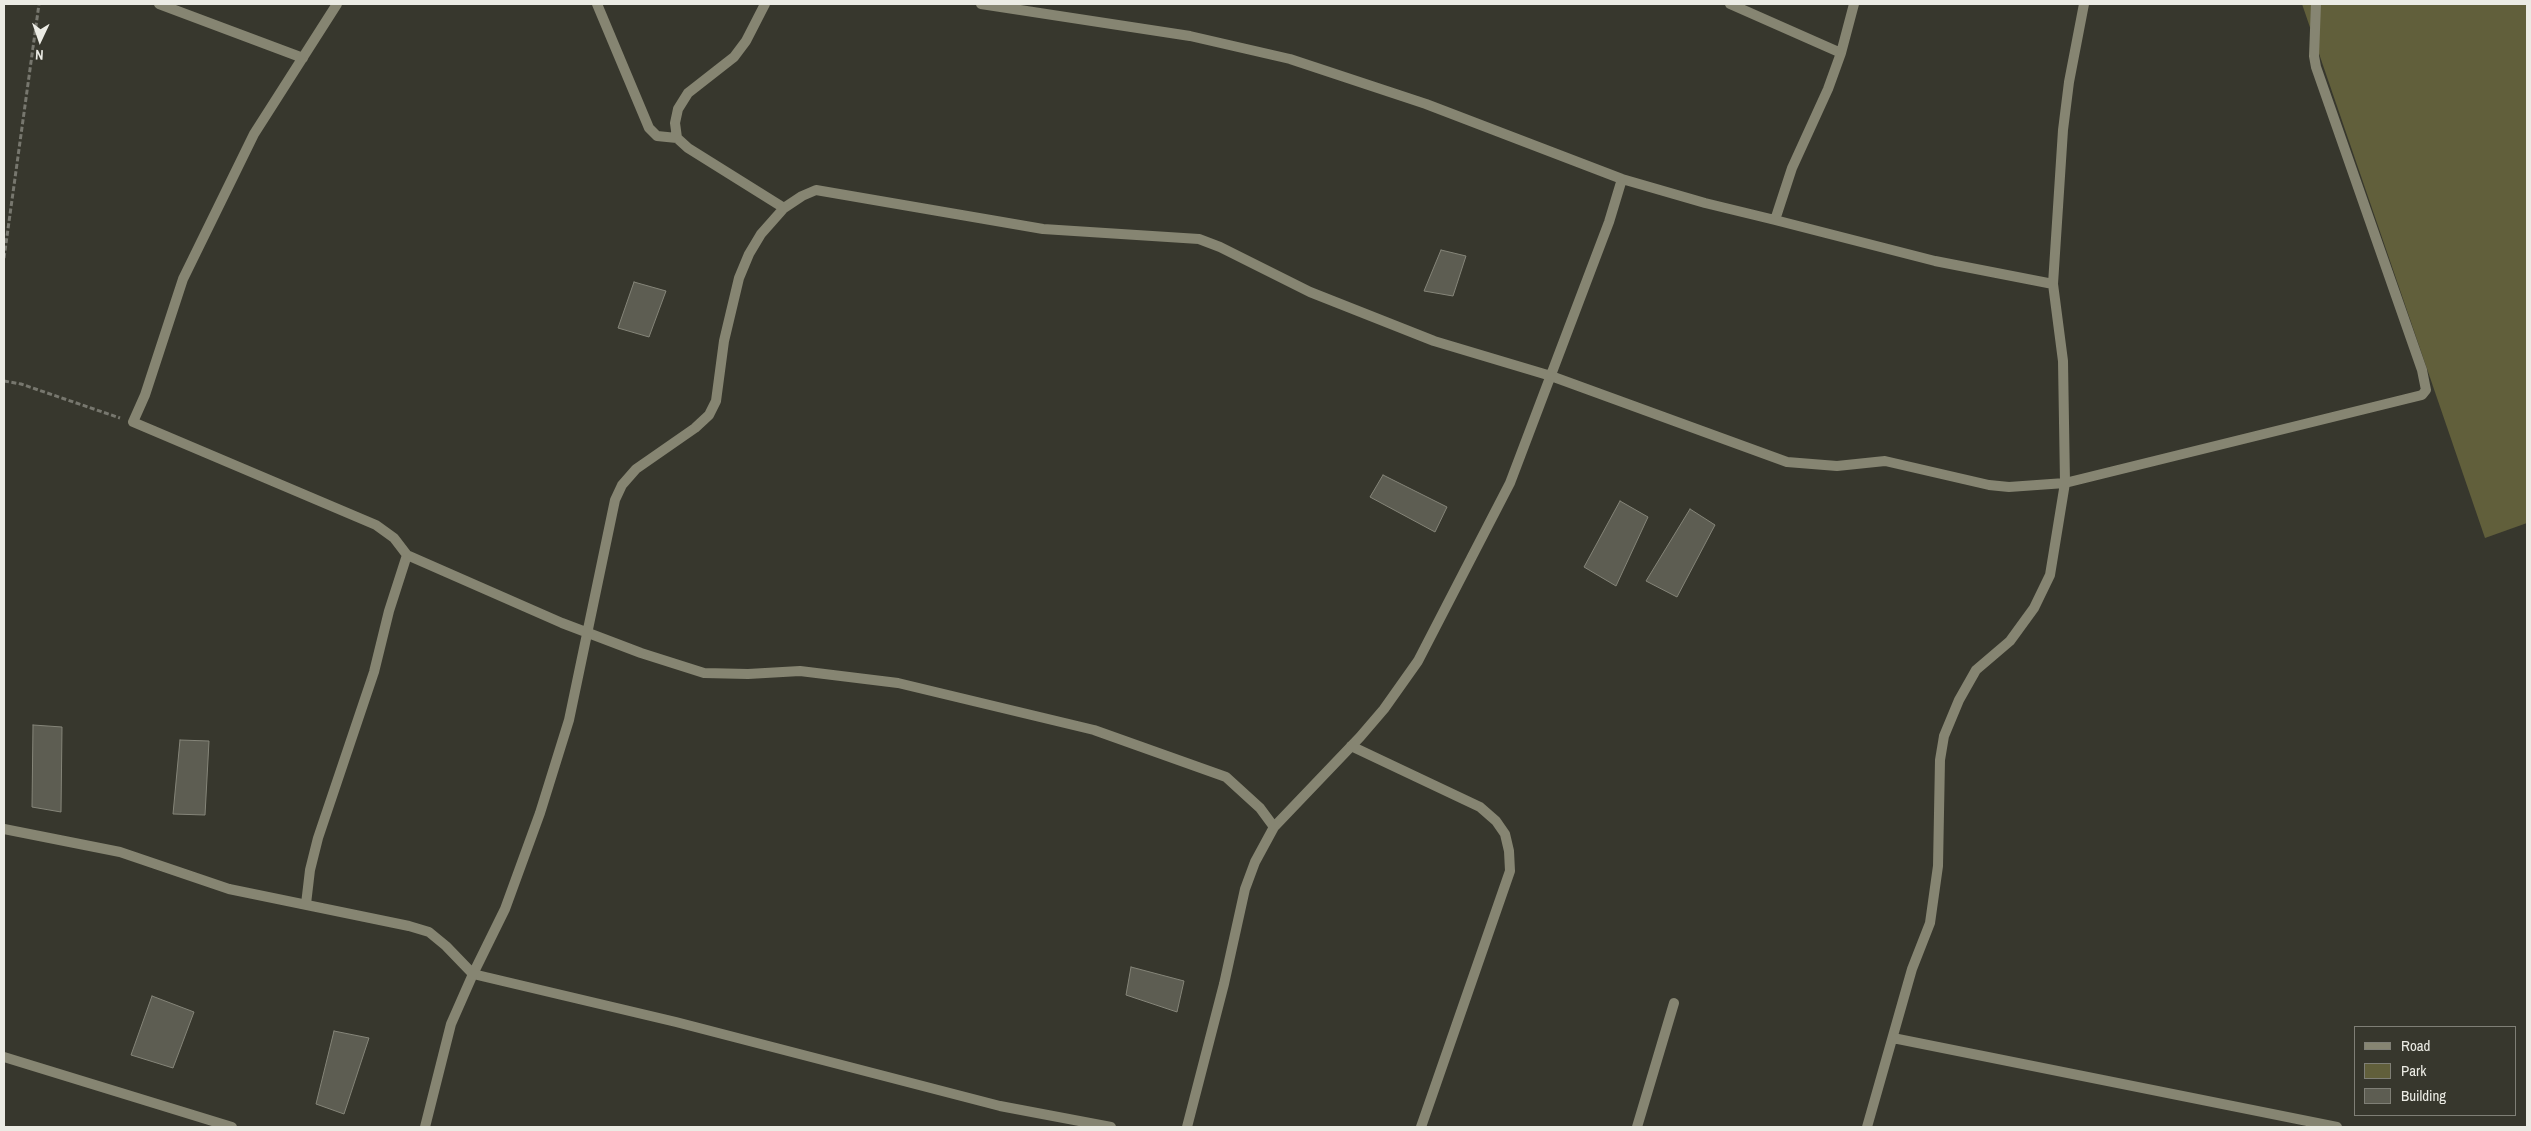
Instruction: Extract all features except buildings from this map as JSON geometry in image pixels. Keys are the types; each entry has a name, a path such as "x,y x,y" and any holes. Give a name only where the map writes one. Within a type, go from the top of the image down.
{"street":[{"path":"159,4 303,58"},
{"path":"337,4 254,134 183,279 145,395 133,422 376,525 394,538 407,555 562,624 704,673 748,674 800,671 841,674 950,694 1094,730 1226,777 1260,808 1274,827"},
{"path":"597,4 649,128 657,136 677,138 688,148 784,208"},
{"path":"677,138 675,123 678,109 688,93 734,56 746,42 765,4"},
{"path":"981,4 1190,36 1290,59 1426,104 1622,179 1705,203 1934,261 2053,284"},
{"path":"1730,4 1841,53"},
{"path":"1775,220 1792,168 1828,90 1841,53 1854,4"},
{"path":"1867,1127 1912,969 1930,923 1938,866 1940,760 1944,736 1959,700 1976,670 2010,640 2034,608 2050,575 2065,482 2063,361 2053,284 2063,130 2069,82 2084,4"},
{"path":"425,1127 451,1024 505,909 540,813 569,720 609,524 618,492 636,469 709,416 716,401 724,341 739,278 749,254 761,234 784,208 802,196 816,190 1043,229 1199,239 1220,247 1286,281 1434,341 1551,376 1788,462 1837,466 1885,461 1989,485 2009,487 2065,482 2422,395 2426,390 2422,370 2316,67 2314,56 2316,4"},
{"path":"1187,1127 1224,984 1245,889 1255,862 1274,827 1384,709 1418,661 1510,483 1609,222 1622,179"},
{"path":"306,904 310,870 318,838 374,672 388,611 407,555"},
{"path":"1351,746 1480,807 1496,821 1505,834 1509,851 1510,872 1421,1127"},
{"path":"4,829 120,852 219,886 429,932 446,946 473,974 761,1044 1000,1106 1111,1127"},
{"path":"1637,1127 1674,1003"},
{"path":"1893,1038 2337,1127"},
{"path":"4,1057 232,1127"}],"path":[{"path":"4,258 39,4"},
{"path":"4,381 21,384 133,422"}],"green space":[{"path":"2302,4 2527,4 2527,523 2485,538"}]}
